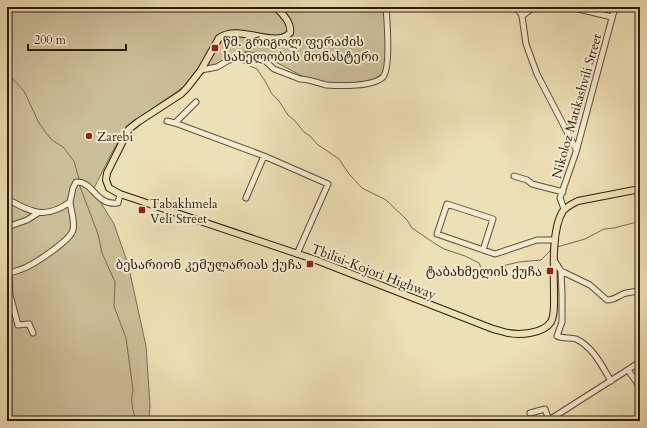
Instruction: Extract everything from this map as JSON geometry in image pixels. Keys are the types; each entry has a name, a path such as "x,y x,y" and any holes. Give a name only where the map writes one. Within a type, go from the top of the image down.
{"main road":[{"path":"120,194 109,188 106,183 106,176 126,134 134,126 180,94 193,81 201,70 214,45 223,35 238,33 276,38 288,36 290,33 290,26 276,7"},
{"path":"564,209 578,201 640,189"},
{"name":"Tbilisi-Kojori Highway","path":"120,194 316,260 493,329 519,334 541,330 550,324 552,319 554,306 555,246 559,222 564,209"}],"street":[{"path":"201,70 217,67 229,60 248,55 263,59 274,68 315,83 328,85 372,83 384,76 386,69 388,57 386,7"},
{"path":"506,7 515,8 522,16 526,44 537,74 569,133 576,152"},
{"path":"522,16 525,7"},
{"path":"522,16 534,7"},
{"path":"570,7 612,17"},
{"name":"Nikoloz Matikashvili Street","path":"564,209 560,198 576,152 615,7"},
{"path":"175,123 196,102"},
{"path":"167,121 264,156 328,184 297,254"},
{"path":"246,198 264,156"},
{"path":"514,176 526,180 532,184 563,192"},
{"path":"33,333 30,324 18,325 10,295 8,274 22,270 68,239 74,224 70,202 76,182 86,185 98,198 111,204 118,204 120,194"},
{"path":"7,199 23,208 38,213 54,211 70,202"},
{"path":"483,250 493,218 447,204 437,234 483,250 495,254 537,240 555,246"},
{"path":"7,227 27,220 38,213"},
{"path":"554,260 561,271 563,314 557,336 561,338 575,339 587,345 611,381"},
{"path":"561,271 590,285 607,300 615,299 622,294 640,291"},
{"path":"530,413 545,409 549,420 640,362"},
{"path":"628,370 640,387"}],"shaded area":[{"path":"7,7 341,7 384,12 387,57 383,76 372,83 328,84 304,77 268,58 247,51 211,68 137,119 130,125 118,142 93,190 114,224 128,264 146,346 150,405 149,421 7,421"}],"waterway":[{"path":"241,62 257,69 272,94 279,101 288,115 317,144 339,159 349,174 362,188 386,200 407,220 412,228 434,243 444,249 465,256 479,263 481,268 489,274 495,274 501,267 506,265 541,260 552,249"},
{"path":"7,73 24,91 39,123 46,133 52,140 63,147 74,161 79,179"},
{"path":"79,184 98,234 102,253 115,282 114,306 126,338 133,390 132,406 136,421"},
{"path":"557,247 585,239 604,229 640,222"}],"place":[{"name":"წმ. გრიგოლ ფერაძის სახელობის მონასტერი","path":"215,48"},
{"name":"Zarebi","path":"89,136"},
{"name":"Tabakhmela Veli Street","path":"142,210"},
{"name":"ბესარიონ კემულარიას ქუჩა","path":"310,264"},
{"name":"ტაბახმელის ქუჩა","path":"550,271"}]}
